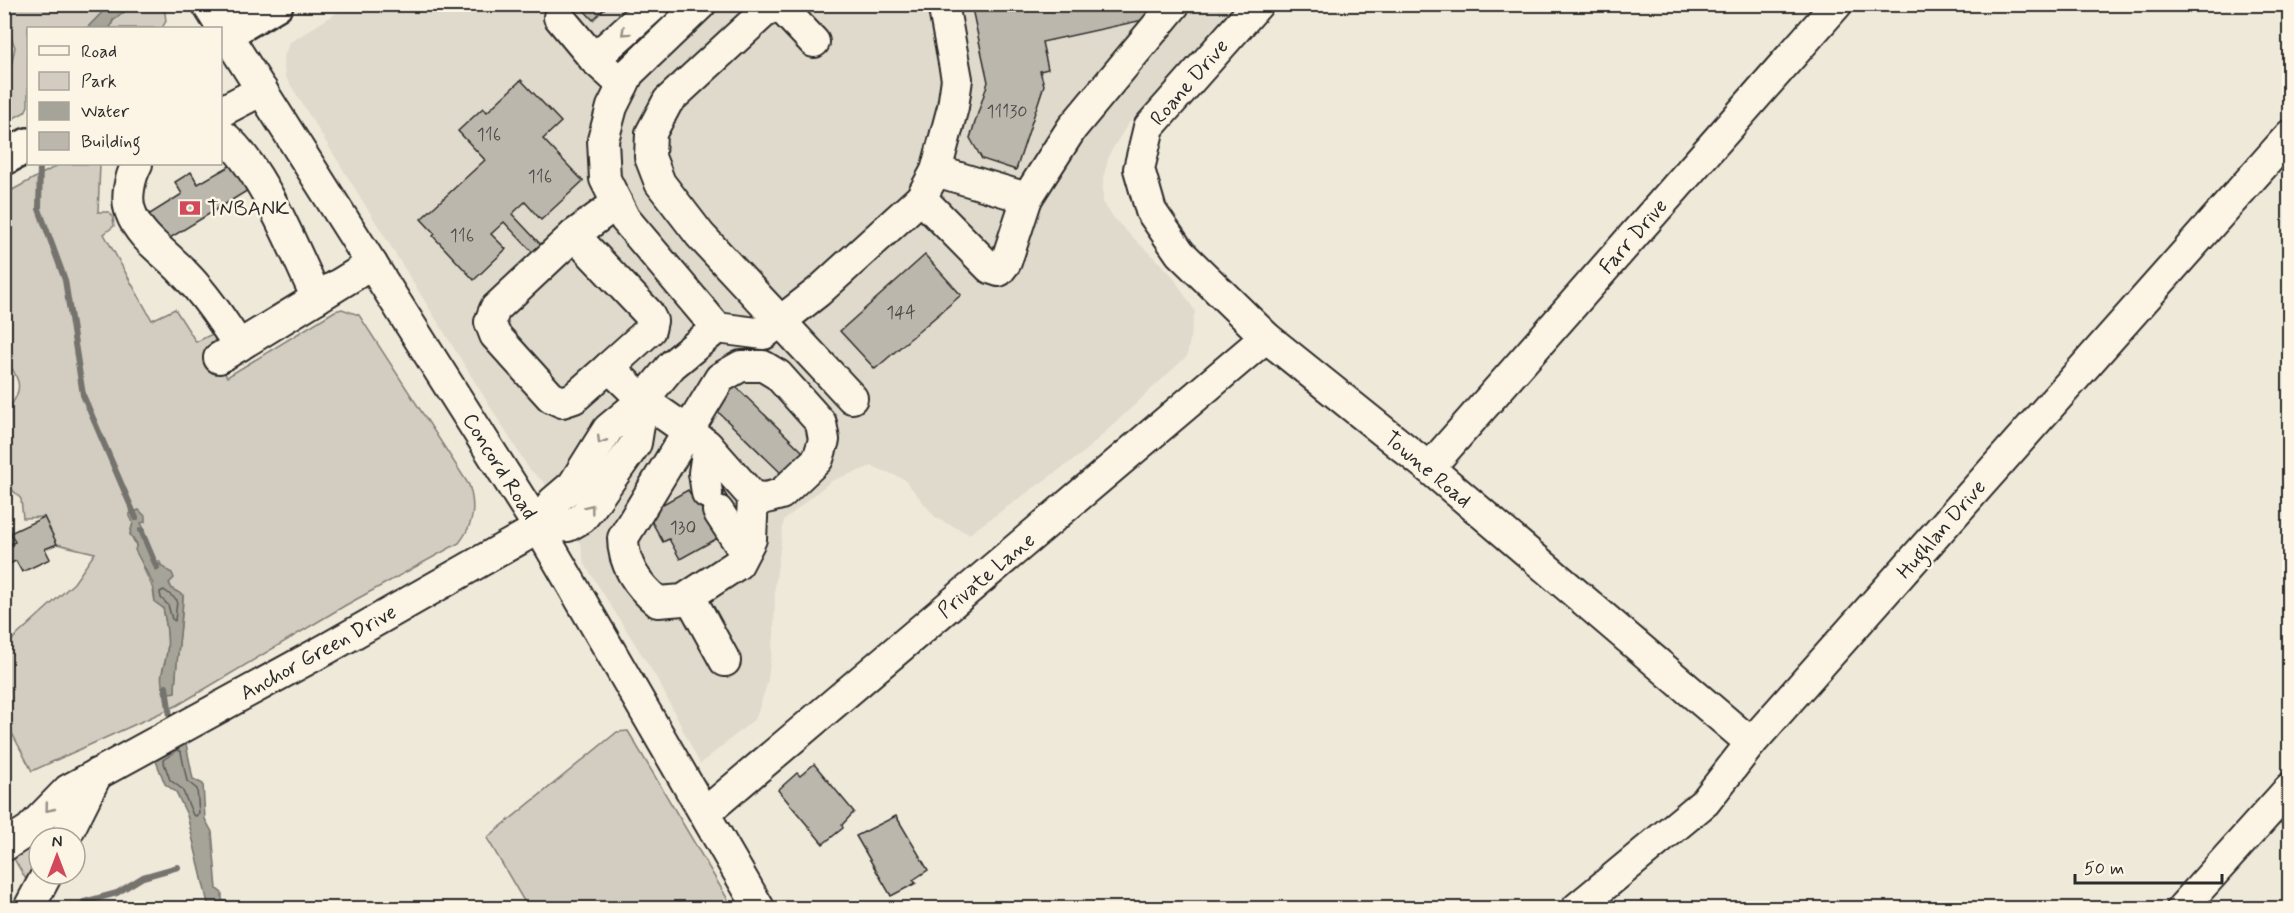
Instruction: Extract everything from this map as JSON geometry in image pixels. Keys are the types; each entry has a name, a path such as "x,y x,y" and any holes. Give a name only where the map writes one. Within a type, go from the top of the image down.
{"main road":[{"path":"223,35 276,4"}],"street":[{"name":"Concord Road","path":"207,4 219,27"},
{"path":"594,59 655,4"},
{"path":"814,42 775,4 668,101 651,133 650,157 660,183 698,232 779,322 852,398"},
{"path":"694,7 628,73 612,107 603,140 605,179 625,219 717,328 764,334 818,292 921,198 936,171 953,107 957,79 943,4"},
{"path":"921,198 990,268 999,270 1006,262 1027,198 1072,128 1175,4"},
{"name":"Roane Drive","path":"1139,170 1149,127 1258,4"},
{"name":"Farr Drive","path":"1429,468 1837,4"},
{"path":"559,17 594,59 623,85"},
{"name":"Concord Road","path":"223,35 262,90 539,528 706,813 759,909"},
{"path":"222,111 262,90"},
{"path":"222,135 233,143 266,193 317,298"},
{"name":"Hughlan Drive","path":"1577,909 1705,802 1751,743 2289,135"},
{"path":"136,165 129,195 130,211 137,226 191,280 229,352 372,264"},
{"name":"Towne Road","path":"1139,170 1151,211 1180,253 1266,337 1429,468 1751,743"},
{"path":"936,171 1027,198"},
{"path":"574,235 648,313 652,321 650,330 609,367 574,398 562,402 551,397 495,335 490,322 495,309 574,235 617,203"},
{"path":"539,528 553,502 573,485 608,429 643,400 672,365 717,328"},
{"name":"Private Lane","path":"706,813 1266,337"},
{"path":"609,367 643,400 699,439 753,497 766,498 781,494 818,459 824,440 821,423 778,375 763,366 741,366 720,378 699,439 623,538 623,552 641,589 658,602 683,600 738,564 751,539 753,497"},
{"path":"699,439 704,473 713,502 744,551"},
{"name":"Anchor Green Drive","path":"4,846 29,830 57,799 97,774 539,528"},
{"path":"690,597 725,661"},
{"path":"71,826 97,774"},
{"path":"2182,909 2289,788"},
{"path":"29,909 41,886"}],"shaded area":[{"path":"349,5 1240,5 1128,124 1110,153 1103,178 1103,203 1117,222 1171,274 1195,311 1187,356 1083,453 969,534 936,518 904,479 872,466 831,481 784,520 775,586 774,636 767,684 756,718 700,764 659,682 584,563 581,545 546,491 545,483 529,469 285,76 283,60 289,43"}],"green space":[{"path":"5,5 95,5 94,7 110,5 88,27 27,27 27,108 25,112 5,123 5,77 11,66 15,47 5,22"},
{"path":"133,5 164,5 166,21 163,27 110,27 113,21"},
{"path":"58,165 100,165 98,212 109,212 113,217 114,226 104,234 152,320 175,309 196,342 210,335 215,337 214,342 209,345 227,377 335,311 342,309 359,315 469,485 473,508 471,522 459,543 346,605 178,705 32,771 5,720 5,646 74,583 95,553 57,544 44,517 23,518 21,499 5,482 5,407 11,405 19,385 5,356 5,194","holes":["133,523 144,529 143,540 151,559 160,562 172,589 183,596 175,691 165,694 162,677 168,641 163,607 155,602 152,586 130,534"]},
{"path":"628,731 733,908 528,908 487,838 617,732"},
{"path":"63,803 58,826 38,826"},
{"path":"27,836 27,881 10,852"}],"water":[{"path":"110,4 133,5 113,20 110,27 88,27"},
{"path":"139,510 145,516 145,522 141,523 144,529 143,540 151,559 172,573 174,578 169,583 172,589 183,595 175,692 164,694 162,676 168,641 163,608 155,602 153,584 135,550 137,544 130,534 133,523 129,514"},
{"path":"185,739 193,779 203,784 205,819 212,832 217,889 222,893 222,900 229,902 229,908 209,908 187,815 176,792 165,784 154,756"}],"building":[{"path":"578,4 609,4 593,20"},
{"path":"971,4 1154,4 1157,17 1042,42 1048,69 1040,71 1044,85 1016,170 982,159 970,138 988,82"},
{"path":"521,80 561,122 543,139 583,181 541,220 525,202 512,214 543,247 535,255 504,222 491,234 506,249 474,280 433,236 435,234 421,219 485,160 458,131 483,108 487,112"},
{"name":"TNBANK","path":"235,163 250,189 152,249 137,222 182,194 175,182 191,172 198,184"},
{"path":"925,255 961,295 875,369 840,331"},
{"path":"734,385 804,453 783,475 713,407"},
{"path":"719,483 730,502 705,516 718,538 680,559 669,539 663,542 647,513 688,490 693,498"},
{"path":"44,517 57,544 45,549 50,559 22,572 16,561 4,566 4,547 15,542 10,533"},
{"path":"814,764 854,812 842,825 843,828 823,844 778,790 797,773 800,776"},
{"path":"896,816 928,870 913,880 916,883 891,896 856,836"}],"waterway":[{"path":"40,165 39,209 65,280 83,395 136,518"},
{"path":"141,530 157,568"},
{"path":"166,687 171,724"},
{"path":"84,902 117,893 143,877 178,867"}],"place":[{"name":"TNBANK","path":"190,208"}]}
